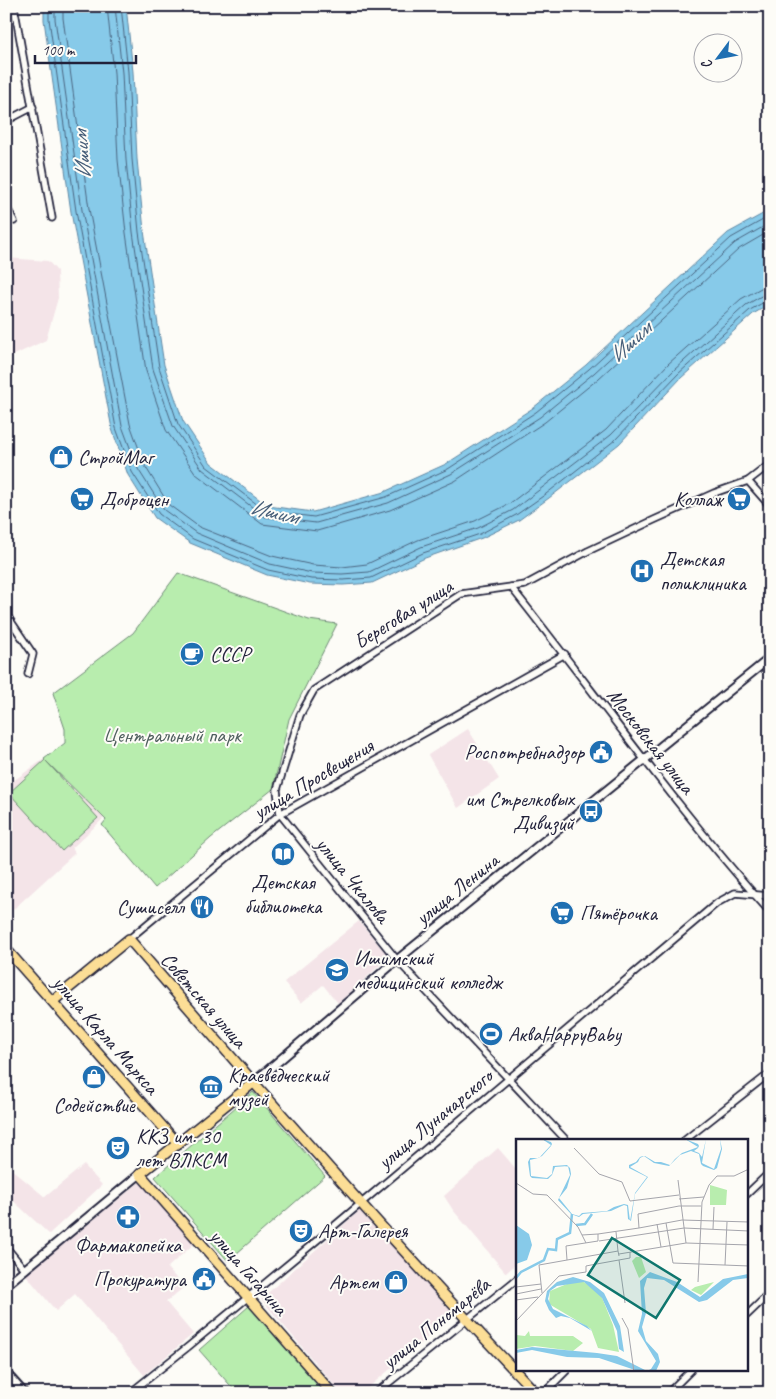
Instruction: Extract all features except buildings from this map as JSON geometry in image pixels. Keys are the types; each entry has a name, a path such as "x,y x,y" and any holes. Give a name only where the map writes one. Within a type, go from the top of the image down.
{"main road":[{"name":"улица Просвещения","path":"53,1001 129,939"},
{"name":"Советская улица","path":"129,939 359,1203 516,1372"},
{"name":"улица Карла Маркса","path":"6,949 178,1144"},
{"name":"улица Ленина","path":"140,1174 253,1083"},
{"name":"улица Гагарина","path":"140,1174 332,1393"},
{"name":"Советская улица","path":"516,1372 536,1393"}],"street":[{"path":"14,6 52,218"},
{"path":"6,121 33,107"},
{"path":"6,206 14,221"},
{"name":"Береговая улица","path":"280,814 277,790 300,715 314,690 460,594 524,585 588,551 654,520 714,493 748,481 770,464"},
{"path":"748,481 770,506"},
{"name":"Московская улица","path":"511,587 565,654 643,759 770,912"},
{"path":"6,614 33,654 28,674"},
{"name":"улица Просвещения","path":"129,939 280,814 565,654"},
{"name":"улица Ленина","path":"253,1083 398,960 643,759 770,658"},
{"name":"улица Чкалова","path":"280,814 398,960 565,1139"},
{"name":"улица Луначарского","path":"130,1393 248,1297 717,903 735,893 770,896"},
{"path":"686,1139 770,1073"},
{"path":"748,1193 770,1172"},
{"name":"улица Ленина","path":"6,1285 140,1174"},
{"path":"6,1247 25,1270"},
{"name":"улица Пономарёва","path":"376,1393 516,1280"},
{"path":"748,1314 770,1293"},
{"path":"544,1393 565,1372"},
{"path":"668,1393 689,1372"},
{"path":"6,1373 24,1393"}],"shaded area":[{"path":"6,258 48,261 57,271 58,298 46,340 6,359"},
{"path":"468,729 499,779 458,808 428,755"},
{"path":"44,759 104,818 72,848 75,853 6,916 6,786"},
{"name":"Ишимский медицинский колледж","path":"359,921 389,957 338,1003 323,985 301,1003 284,982"},
{"path":"498,1148 516,1169 516,1264 506,1273 453,1210 444,1196"},
{"path":"84,1165 102,1185 49,1234 6,1194 6,1170 10,1168 45,1197"},
{"path":"142,1180 196,1242 167,1268 184,1287 166,1302 193,1334 144,1375 75,1294 56,1311 26,1275"},
{"path":"360,1210 454,1315 362,1393 341,1393 261,1299"}],"green space":[{"name":"Центральный парк","path":"178,573 309,620 337,624 289,719 273,789 211,838 155,888 102,825 106,820 46,761 98,818 62,851 9,793 44,759 65,743 65,729 53,693 133,633"},
{"path":"253,1092 325,1176 228,1261 155,1177"},
{"path":"249,1306 326,1393 237,1393 199,1350"}],"water":[{"name":"Ишим","path":"44,6 126,6 133,72 137,159 144,231 164,365 183,421 211,463 268,506 313,512 384,492 446,464 533,408 586,365 728,233 770,210 770,304 753,314 681,378 619,444 519,520 482,538 425,558 372,583 343,585 310,584 267,575 190,543 155,518 128,475 112,429 71,212 44,20"}],"place":[{"name":"СтройМаг","path":"61,457"},
{"name":"Доброцен","path":"82,499"},
{"name":"Коллаж","path":"739,499"},
{"name":"Детская поликлиника","path":"642,571"},
{"name":"СССР","path":"192,654"},
{"name":"Роспотребнадзор","path":"601,752"},
{"name":"им Стрелковых Дивизий","path":"591,811"},
{"name":"Детская библиотека","path":"283,854"},
{"name":"Сушиселл","path":"202,907"},
{"name":"Пятёрочка","path":"562,913"},
{"name":"Ишимский медицинский колледж","path":"337,970"},
{"name":"АкваHappyBaby","path":"491,1034"},
{"name":"Содействие","path":"94,1077"},
{"name":"Краеведческий музей","path":"211,1087"},
{"name":"ККЗ им. 30 лет ВЛКСМ","path":"118,1148"},
{"name":"Фармакопейка","path":"128,1217"},
{"name":"Арт-Галерея","path":"301,1231"},
{"name":"Прокуратура","path":"204,1279"},
{"name":"Артем","path":"396,1282"}]}
